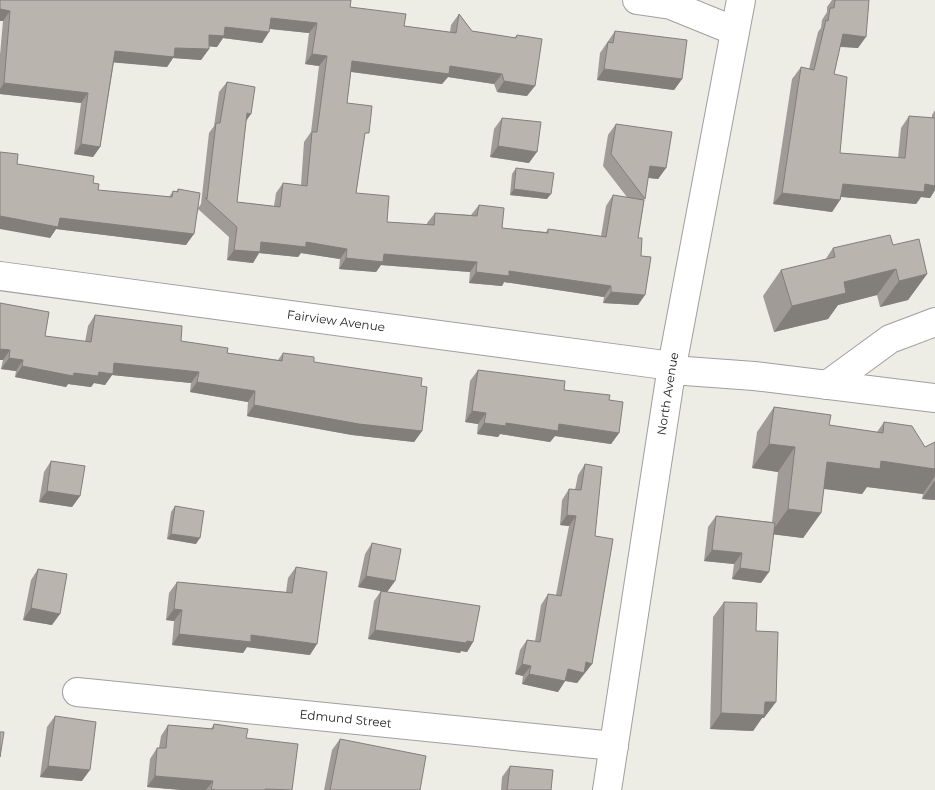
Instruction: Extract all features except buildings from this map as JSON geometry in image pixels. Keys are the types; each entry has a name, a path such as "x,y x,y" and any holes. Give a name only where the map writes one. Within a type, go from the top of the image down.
{"street":[{"path":"637,0 673,2 735,31"},
{"name":"North Avenue","path":"607,790 672,368 741,0"},
{"name":"Fairview Avenue","path":"0,276 672,368 827,384 935,398"},
{"path":"827,384 890,339 935,322"},
{"name":"Edmund Street","path":"77,692 614,746"}]}
